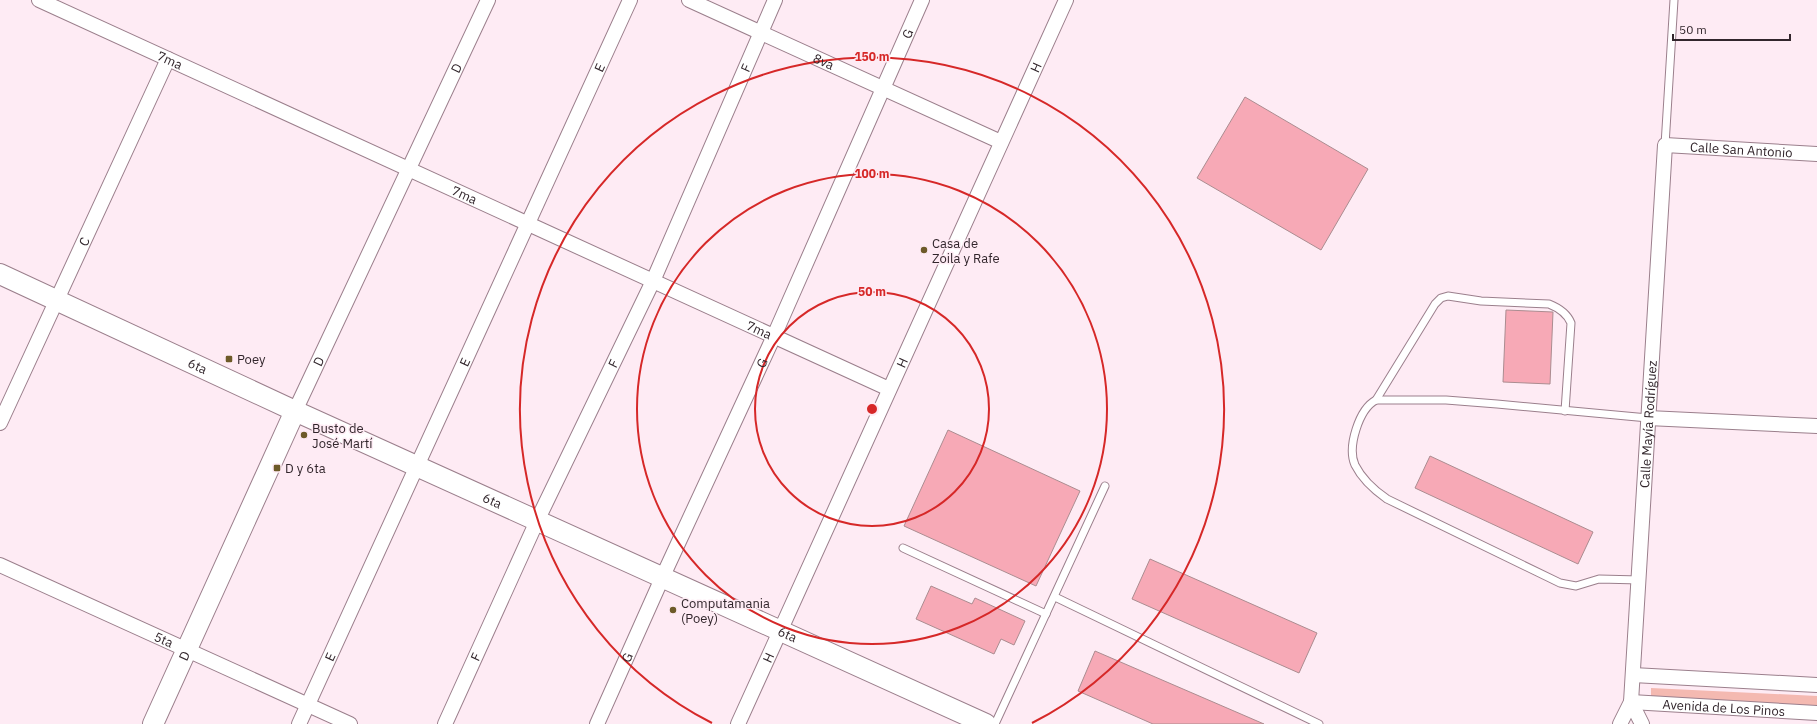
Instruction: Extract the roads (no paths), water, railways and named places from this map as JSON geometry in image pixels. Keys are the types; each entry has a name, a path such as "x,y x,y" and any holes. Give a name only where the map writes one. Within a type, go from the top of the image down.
{"main road":[{"name":"6ta","path":"0,274 417,467 663,576 986,724"},
{"name":"D","path":"153,724 295,411"}],"street":[{"name":"7ma","path":"39,0 889,389"},
{"name":"D","path":"295,411 488,0"},
{"name":"E","path":"299,724 630,0"},
{"name":"8va","path":"689,0 1001,142"},
{"name":"F","path":"445,724 537,521 653,281 775,0"},
{"name":"G","path":"597,724 663,576 774,336 922,0"},
{"name":"H","path":"738,724 1066,0"},
{"name":"C","path":"0,423 168,59"},
{"name":"Calle San Antonio","path":"1665,145 1817,154"},
{"name":"Calle Mayía Rodríguez","path":"1620,724 1631,702 1640,580 1648,418 1665,145"},
{"path":"1648,418 1817,426"},
{"name":"5ta","path":"0,565 350,724"},
{"path":"1633,675 1817,685"},
{"path":"1631,702 1642,724"},
{"name":"Avenida de Los Pinos","path":"1631,702 1817,713"}],"lane":[{"path":"1665,145 1674,0"},
{"path":"1376,400 1435,304 1441,298 1448,296 1481,301 1549,304 1559,308 1571,323 1565,411"},
{"path":"1640,580 1599,579 1571,587 1387,499 1366,481 1354,464 1353,443 1360,416 1370,403 1376,400 1454,401 1648,418"},
{"path":"995,724 1105,486"},
{"path":"903,548 1046,614"},
{"path":"1055,597 1320,724"}],"place":[{"name":"Casa de Zoila y Rafe","path":"924,250"},
{"name":"Poey","path":"229,359"},
{"name":"Busto de José Martí","path":"304,435"},
{"name":"D y 6ta","path":"277,468"},
{"name":"Computamania (Poey)","path":"673,610"}]}
